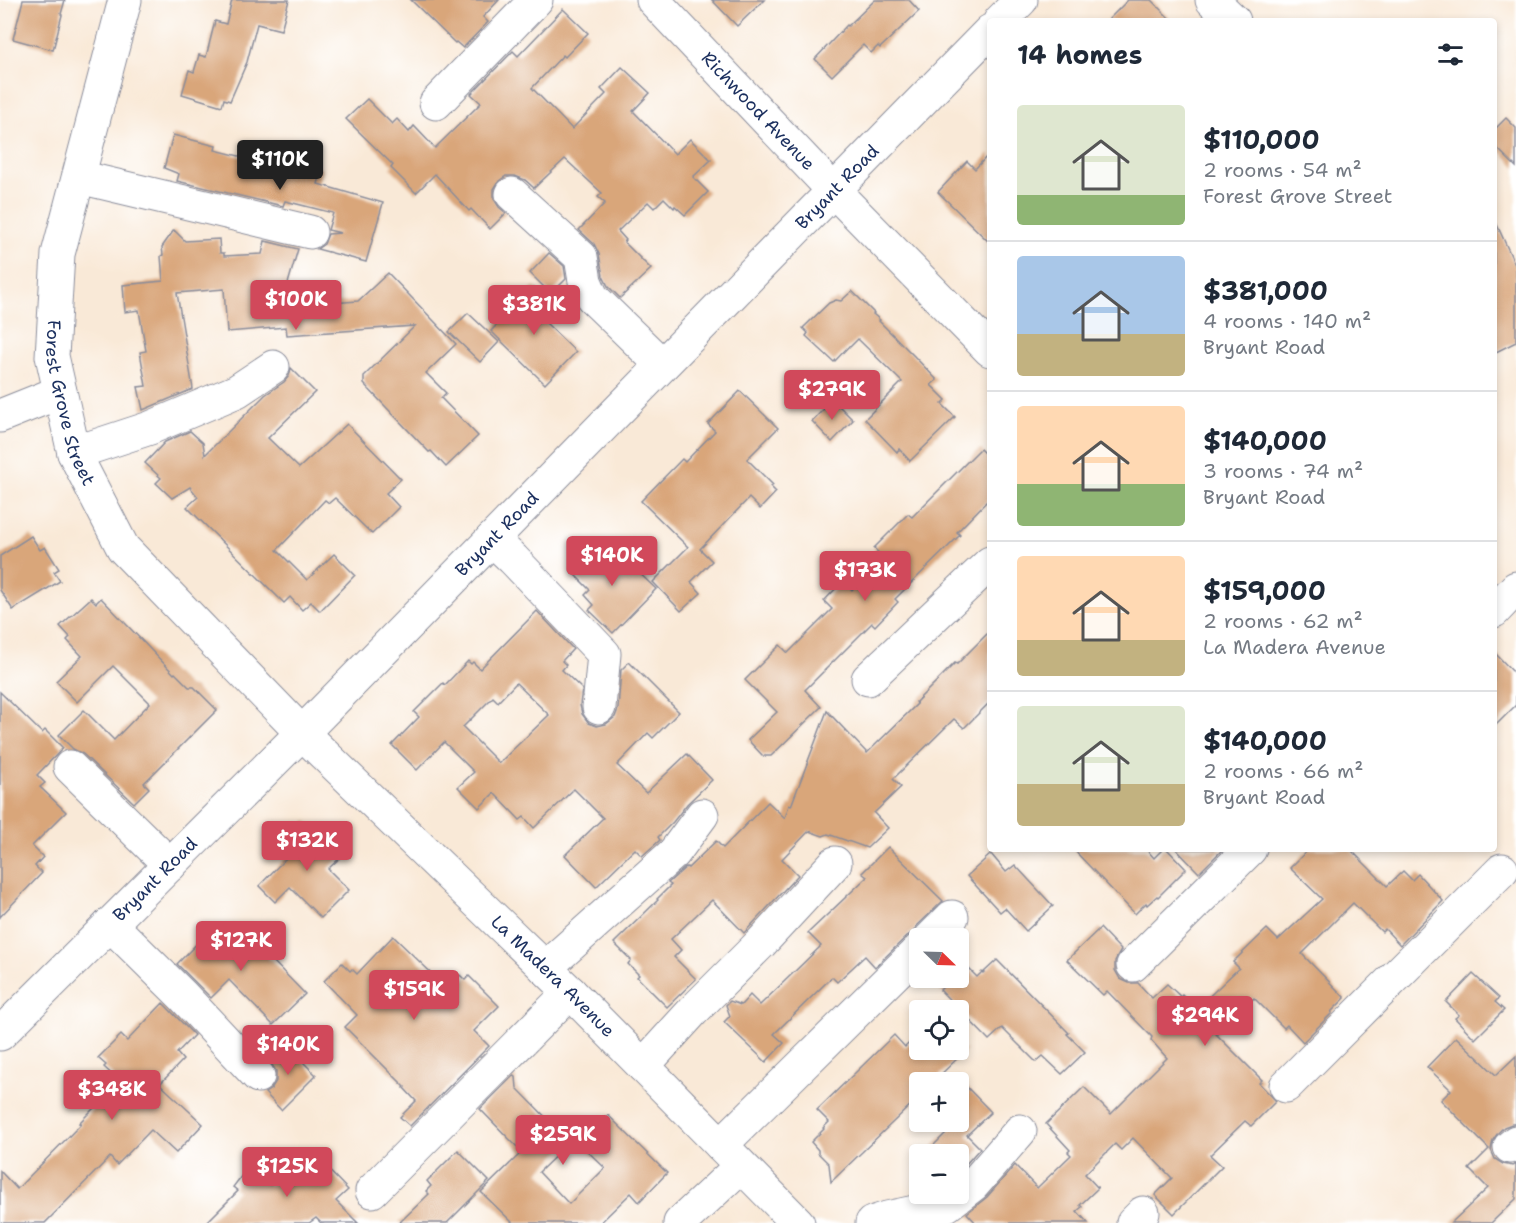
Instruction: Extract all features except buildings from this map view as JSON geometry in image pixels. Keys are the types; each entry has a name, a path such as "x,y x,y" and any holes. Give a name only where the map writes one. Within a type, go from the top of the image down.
{"street":[{"name":"Forest Grove Street","path":"125,0 58,254 52,356 74,453 123,548 302,733"},
{"path":"436,103 536,0"},
{"name":"Richwood Avenue","path":"653,0 833,190 987,347"},
{"path":"1003,18 1021,0"},
{"path":"1212,0 1231,18"},
{"name":"Bryant Road","path":"0,1034 302,733 987,34"},
{"path":"78,177 310,232"},
{"path":"512,194 581,257 585,281 592,297 662,365"},
{"path":"74,453 150,428 226,396 273,367"},
{"path":"0,416 60,392"},
{"path":"492,539 604,654 599,707"},
{"path":"868,679 987,566"},
{"path":"1497,608 1516,588"},
{"name":"La Madera Avenue","path":"302,733 570,992 798,1223"},
{"path":"70,767 170,865"},
{"path":"545,968 674,854 702,815"},
{"path":"1133,965 1247,852"},
{"path":"643,1066 835,863"},
{"path":"1286,1086 1500,868"},
{"path":"110,924 183,996 258,1076"},
{"path":"680,1223 731,1156 909,961"},
{"path":"372,1191 570,992"},
{"path":"872,1223 947,1205 973,1185 1020,1131"}]}
